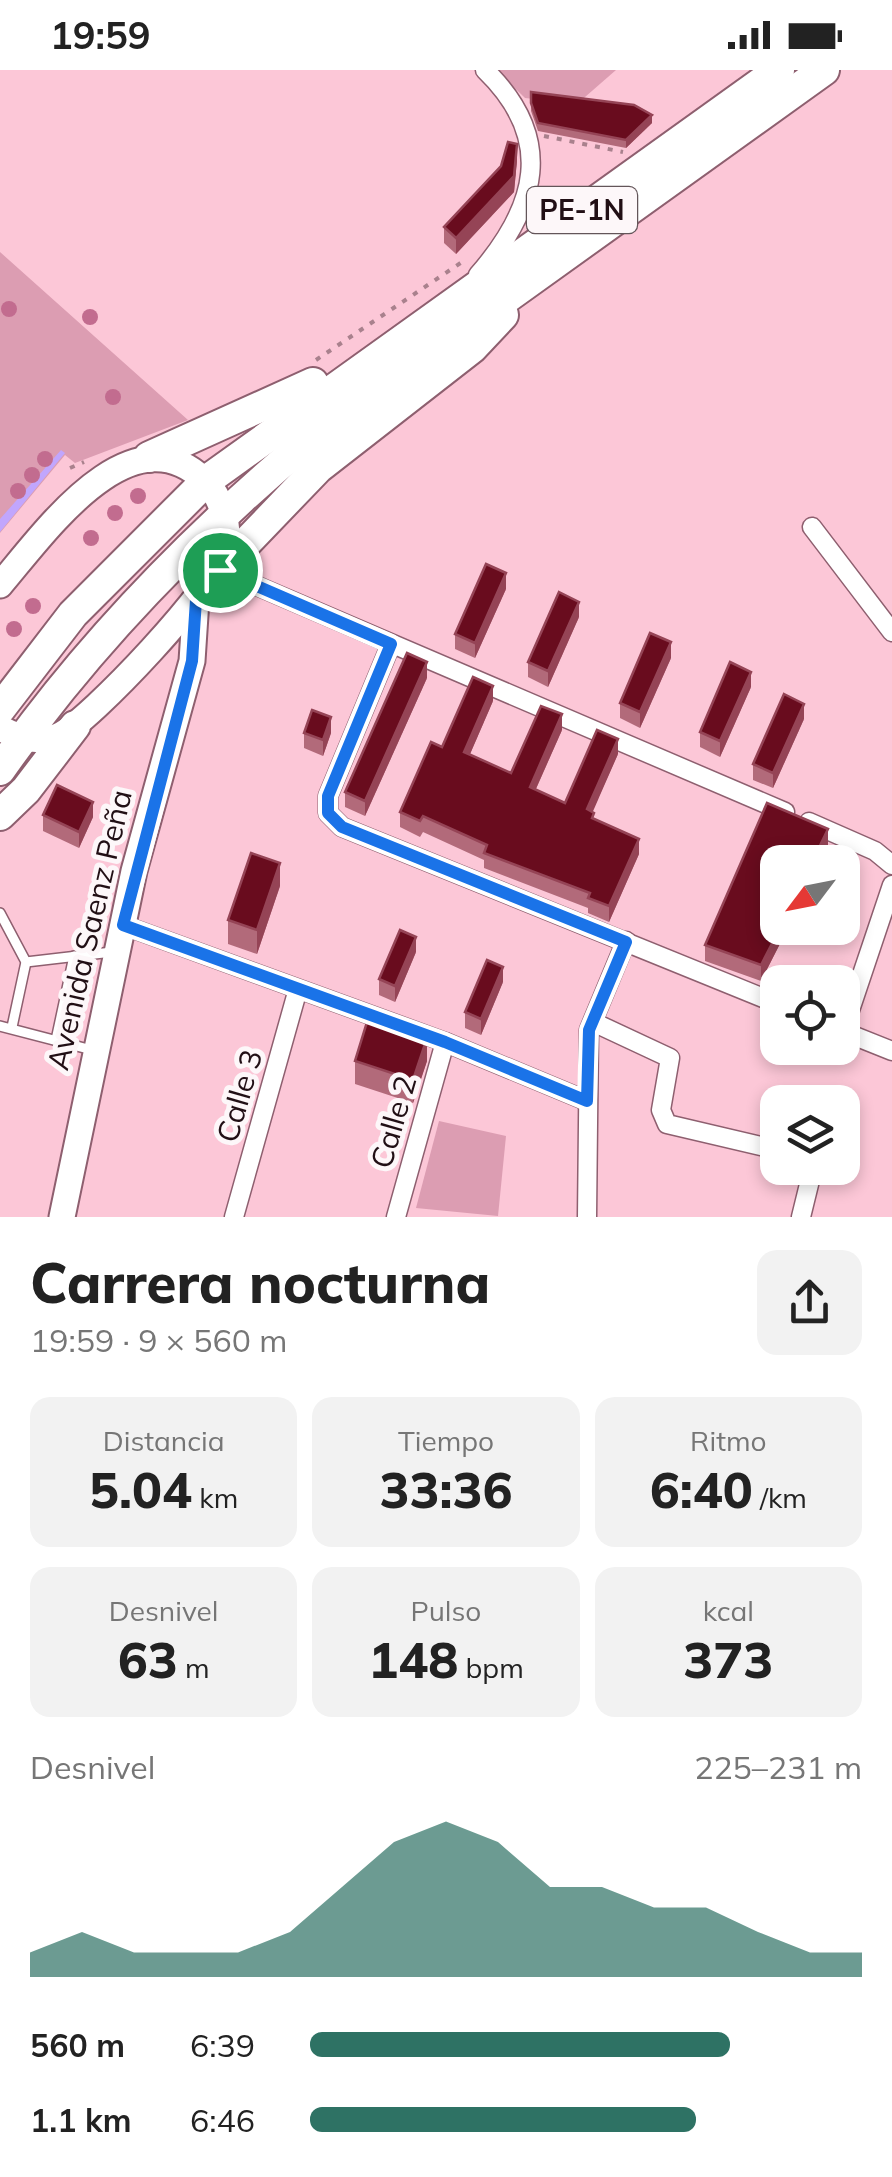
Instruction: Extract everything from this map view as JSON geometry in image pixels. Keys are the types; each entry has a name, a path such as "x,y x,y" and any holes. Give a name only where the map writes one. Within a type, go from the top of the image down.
{"highway":[{"name":"PE-1N","path":"0,708 73,614 146,536 206,481 779,70"},
{"name":"PE-1N","path":"0,770 11,733 96,642 224,514 311,438 824,70"},
{"path":"220,570 318,468 472,348 547,266"},
{"path":"150,457 384,350"},
{"path":"0,816 26,790 74,726"}],"main road":[{"path":"0,585 79,496 110,473 150,457 171,460 206,481 224,514 228,533 220,570 189,616 74,726 50,739 11,733"},
{"name":"Avenida Saenz Peña","path":"62,1217 123,925 192,661 189,616"}],"street":[{"path":"458,298 490,262 522,208 533,164 527,133 508,96 486,70"},
{"path":"812,527 892,632"},
{"path":"220,570 876,851 892,865"},
{"path":"391,644 328,796 328,813 342,827 760,997"},
{"path":"860,980 892,885"},
{"path":"123,925 445,1042 587,1101"},
{"path":"587,1217 592,1022 626,942"},
{"name":"Calle 3","path":"234,1217 298,988"},
{"path":"592,1022 670,1058 661,1110 668,1124 760,1146"},
{"path":"860,1038 892,1052"},
{"name":"Calle 2","path":"396,1217 445,1042"},
{"path":"801,1217 809,1185"}],"lane":[{"path":"0,913 26,962 12,1028"},
{"path":"26,962 117,952"},
{"path":"56,1040 74,956"},
{"path":"0,1026 95,1051"}],"path":[{"path":"527,133 622,152 606,163"},
{"path":"310,364 472,256"}],"shaded area":[{"path":"496,70 616,70 577,104 525,98"},
{"path":"0,252 188,420 75,463 65,455 0,533"},
{"path":"61,450 65,453 0,532 0,519"},
{"path":"439,1121 506,1136 498,1216 416,1208"}],"building":[{"path":"531,92 634,105 652,115 626,140 538,123"},
{"path":"508,142 517,144 514,176 456,238 444,227 501,166"},
{"path":"486,564 506,573 475,643 455,634"},
{"path":"559,592 579,602 548,671 528,662"},
{"path":"650,633 671,642 640,712 620,703"},
{"path":"407,653 427,662 365,801 345,792"},
{"path":"730,662 751,672 720,741 700,732"},
{"path":"473,677 493,686 464,752 511,773 541,706 562,714 530,787 565,803 597,730 618,739 587,809 594,813 592,818 639,839 609,906 588,898 590,893 484,853 487,845 423,816 420,821 400,812 431,742 442,747"},
{"path":"784,694 804,704 773,773 753,764"},
{"path":"312,710 331,717 323,740 304,733"},
{"path":"57,785 93,802 79,832 43,815"},
{"path":"767,803 828,829 820,845 760,845 760,945 771,945 761,965 705,945"},
{"path":"251,853 280,863 257,930 228,920"},
{"path":"400,930 416,937 395,986 379,979"},
{"path":"487,960 503,967 481,1019 465,1012"},
{"path":"371,1009 420,1026 427,1038 413,1080 355,1061"}],"route":[{"path":"220,570 391,644 328,796 328,813 342,827 626,942 589,1030 587,1101 445,1042 123,925 134,871 192,661 196,600 220,570"}]}
